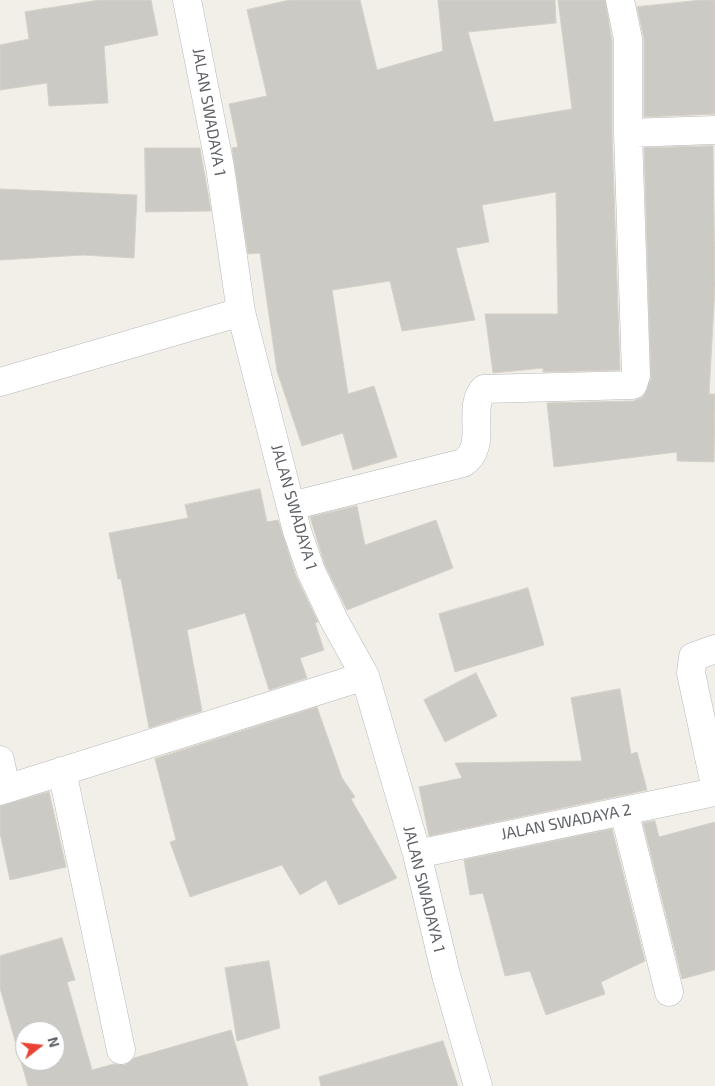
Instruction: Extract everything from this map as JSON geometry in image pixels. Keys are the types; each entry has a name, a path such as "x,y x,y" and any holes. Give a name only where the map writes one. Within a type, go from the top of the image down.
{"street":[{"name":"JALAN SWADAYA 1","path":"187,0 220,167 241,312 291,506 312,571 334,620 365,676 417,854 446,975 478,1086"},
{"path":"291,506 463,463 470,458 474,450 478,399 484,390 633,385 636,375 628,132 628,39 620,0"},
{"path":"628,132 715,130"},
{"path":"0,382 241,312"},
{"path":"715,649 693,657 691,673 715,785"},
{"path":"0,760 3,790 365,676"},
{"path":"62,771 121,1050"},
{"name":"JALAN SWADAYA 2","path":"417,854 715,792"},
{"path":"624,811 669,992"}],"building":[{"path":"100,0 151,0 158,35 104,46 108,103 49,106 47,83 0,90 0,45 29,39 25,12"},
{"path":"290,0 360,0 377,70 443,51 438,0 555,0 556,23 468,32 494,122 572,109 558,0 605,0 612,41 612,133 620,370 543,372 543,368 493,373 485,314 558,314 556,192 482,205 489,242 456,248 475,320 402,331 390,281 332,290 348,394 374,386 397,457 353,470 343,433 302,446 277,371 260,253 248,254 232,148 238,147 229,104 267,96 247,10"},
{"path":"715,0 715,114 644,117 644,39 637,7"},
{"path":"713,146 715,286 709,394 715,394 714,462 677,461 677,452 554,467 547,403 634,401 643,397 651,379 644,148"},
{"path":"145,148 200,148 211,211 146,212"},
{"path":"0,189 137,195 134,258 83,255 0,260"},
{"path":"260,489 267,522 278,520 296,576 318,622 315,623 324,650 300,658 307,678 269,690 245,613 187,630 202,711 149,728 121,579 118,579 109,533 188,518 185,505"},
{"path":"357,506 365,545 436,520 453,568 347,610 325,565 310,517"},
{"path":"528,588 544,645 455,672 439,614"},
{"path":"476,673 497,716 445,742 424,700"},
{"path":"620,689 631,754 637,752 647,790 429,836 419,787 462,778 455,763 582,761 571,698"},
{"path":"317,707 342,778 355,797 351,799 397,878 339,905 326,880 300,895 282,865 190,897 170,842 176,840 155,759"},
{"path":"49,792 66,867 10,880 0,833 0,806"},
{"path":"655,821 659,837 715,822 715,970 682,979 643,823"},
{"path":"612,829 645,961 601,982 605,994 546,1015 530,971 505,976 483,893 470,895 464,860"},
{"path":"62,938 75,980 67,982 92,1070 114,1064 125,1065 134,1058 231,1030 248,1086 28,1086 24,1071 65,1071 65,1021 15,1021 15,1040 0,988 0,956"},
{"path":"269,961 280,1028 237,1041 225,968"},
{"path":"443,1041 458,1086 321,1086 319,1077"}]}
